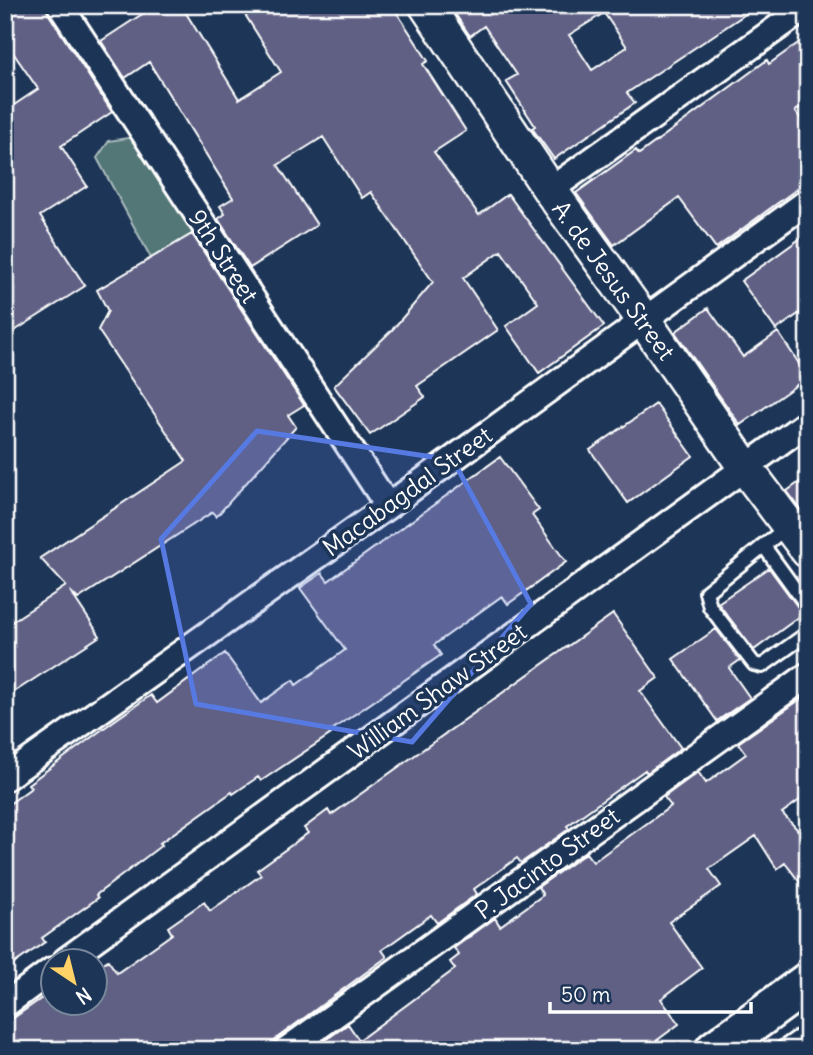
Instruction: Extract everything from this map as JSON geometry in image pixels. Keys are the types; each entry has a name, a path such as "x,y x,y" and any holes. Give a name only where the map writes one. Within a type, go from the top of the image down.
{"highway":[{"path":"715,1050 808,982"}],"main road":[{"name":"A. de Jesus Street","path":"426,5 550,190 744,466 786,541"}],"street":[{"name":"9th Street","path":"60,5 387,506"},
{"path":"550,190 802,8"},
{"name":"Macabagdal Street","path":"5,778 808,201"},
{"name":"William Shaw Street","path":"87,946 808,422"},
{"name":"P. Jacinto Street","path":"286,1050 808,676"},
{"path":"5,1005 38,980"}],"lane":[{"path":"808,607 786,541 706,592 710,607 754,664 762,666 808,633"},
{"path":"780,1050 808,1030"}],"highlighted area":[{"path":"257,431 453,460 531,604 412,742 196,704 161,539"}],"green space":[{"path":"134,137 198,230 151,258 97,158 109,141"}],"building":[{"path":"5,5 45,5 112,112 61,146 87,186 40,216 85,286 5,337 5,111 38,89 5,41"},
{"path":"156,5 181,5 239,99 281,72 239,5 392,5 428,61 423,64 466,131 434,152 479,215 508,194 604,326 539,373 506,326 538,303 501,251 463,278 498,330 417,386 425,397 370,435 334,386 392,330 433,282 371,192 362,198 323,137 278,165 317,225 250,268 218,219 225,214 220,206 233,198 149,62 125,78 101,41"},
{"path":"449,5 759,5 627,93 635,103 554,159 532,128 535,126 506,81 517,75 484,26 470,36","holes":["604,13 627,47 592,70 569,35"]},
{"path":"808,36 808,102 795,111 808,128 808,181 716,248 679,198 614,245 576,193 636,150 639,154 767,60 769,64"},
{"path":"808,233 808,307 776,330 741,281"},
{"path":"192,234 304,405 288,415 296,427 216,517 213,512 78,599 70,591 100,636 5,698 5,626 66,586 40,558 186,461 98,330 108,311 97,290"},
{"path":"708,308 743,357 778,332 808,377 740,425 675,332"},
{"path":"656,404 693,456 628,503 590,450"},
{"path":"500,457 539,510 532,515 566,562 508,604 502,596 434,645 441,655 261,781 258,777 233,794 232,792 160,843 162,845 96,895 98,898 42,938 45,942 5,970 5,807 31,788 28,784 115,720 151,695 157,703 225,653 261,703 293,680 296,685 345,650 300,588 322,573 328,581"},
{"path":"808,476 808,519 787,491"},
{"path":"769,568 803,614 754,650 718,603"},
{"path":"613,614 658,678 640,691 681,748 647,773 645,770 567,826 569,829 521,863 517,858 474,889 477,894 437,923 431,915 382,950 387,957 277,1038 271,1050 5,1050 5,1024 38,1001 38,1016 108,1016 108,960 117,973 172,934 168,927 204,902 210,911 261,875 257,870 308,833 304,828 328,810 331,815"},
{"path":"716,629 740,660 729,668 750,698 717,721 673,659"},
{"path":"808,694 808,794 782,813 808,841 808,893 785,863 777,869 756,836 709,869 721,886 669,922 702,968 661,999 679,1024 644,1050 312,1050 348,1024 359,1040 455,969 450,962 459,955 454,948 495,918 500,926 543,895 538,887 586,853 593,862 671,806 664,797 698,772 706,783 746,754 738,743"}],"tram line":[{"path":"792,1050 808,1038"}]}
